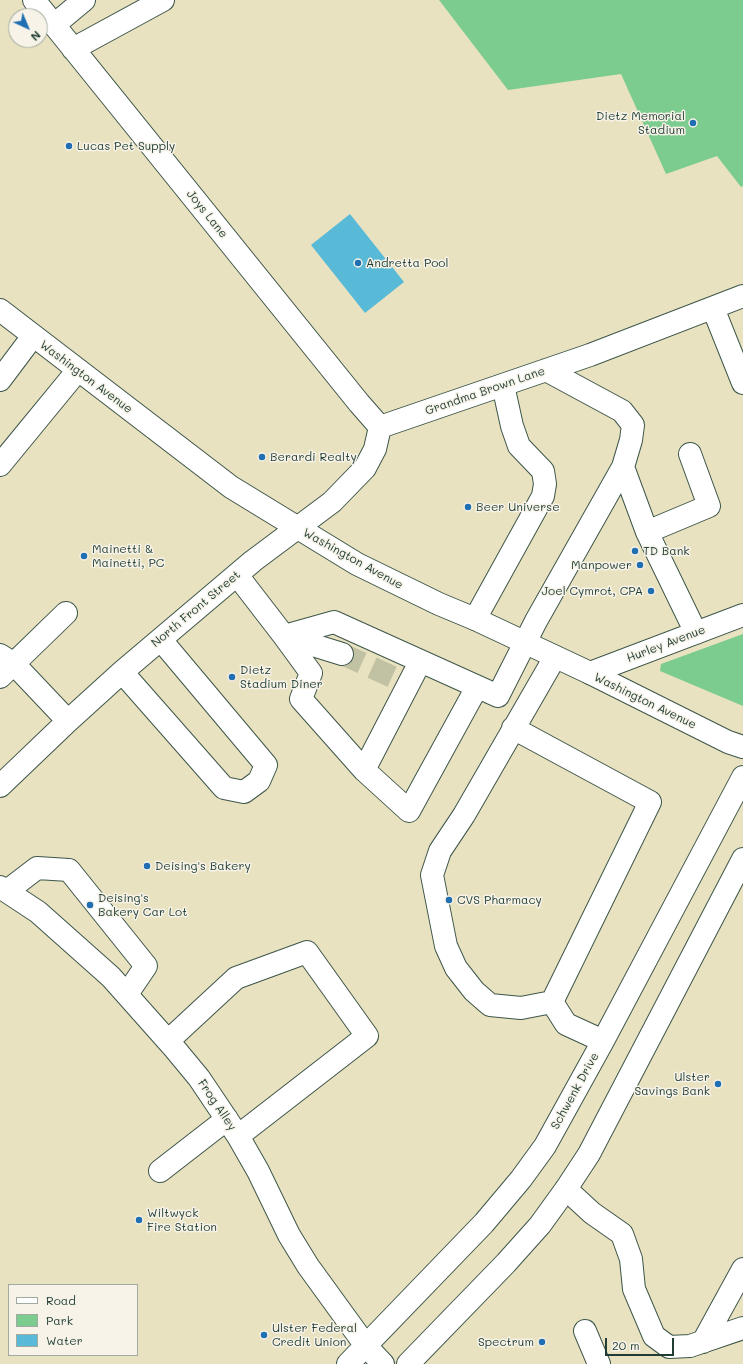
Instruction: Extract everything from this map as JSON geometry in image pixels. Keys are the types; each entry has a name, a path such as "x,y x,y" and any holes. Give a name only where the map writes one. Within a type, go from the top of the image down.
{"street":[{"name":"Joys Lane","path":"34,0 380,427"},
{"path":"54,24 84,0"},
{"path":"73,49 163,0"},
{"name":"Grandma Brown Lane","path":"380,427 590,355 743,296"},
{"path":"713,308 743,383"},
{"name":"Washington Avenue","path":"0,310 231,488 357,564 439,604 475,619 590,673 728,742 743,747"},
{"path":"0,380 33,336"},
{"path":"0,465 78,370"},
{"path":"498,696 525,643 623,467 631,440 632,425 628,417 622,411 546,370"},
{"path":"475,619 543,496 545,484 543,471 519,446 503,385"},
{"name":"North Front Street","path":"0,786 122,672 237,575 332,502 365,468 375,449 380,427"},
{"path":"647,532 708,506 690,454"},
{"path":"623,467 647,532 696,633"},
{"path":"237,575 311,673 301,699 364,770 409,810 477,687"},
{"path":"66,613 5,665 68,721"},
{"name":"Hurley Avenue","path":"590,673 743,615"},
{"path":"284,636 334,622 525,709"},
{"path":"284,636 342,654"},
{"path":"122,672 224,788 244,792 259,781 266,765 161,640"},
{"path":"552,1002 521,1008 490,1004 474,992 456,968 446,946 432,875 440,851 464,815 555,657"},
{"path":"364,770 402,681 420,662"},
{"path":"513,728 650,802 552,1002"},
{"name":"Schwenk Drive","path":"348,1364 484,1223 521,1179 545,1146 603,1042 743,777"},
{"path":"408,1364 506,1263 540,1225 566,1189 589,1154 743,859"},
{"path":"3,889 37,868 70,870 146,966 127,994"},
{"name":"Frog Alley","path":"3,889 38,912 111,977 199,1078 233,1128 258,1172 288,1235 308,1266 366,1346 384,1364"},
{"path":"160,1171 233,1128 367,1036 307,952 236,978 168,1041"},
{"path":"552,1002 566,1024 603,1042"},
{"path":"566,1189 592,1213 622,1234 631,1259 634,1289 654,1336 669,1347 690,1346 743,1328"},
{"path":"703,1342 743,1269"},
{"path":"585,1331 599,1364"}],"green space":[{"name":"Dietz Memorial Stadium","path":"439,0 743,0 743,186 741,187 717,156 666,174 621,74 508,90"},
{"path":"743,634 743,706 660,671 661,664"}],"water":[{"name":"Andretta Pool","path":"350,214 404,282 365,313 311,245"}],"tunnel":[{"path":"342,654 395,678"}],"place":[{"name":"Dietz Memorial Stadium","path":"693,123"},
{"name":"Lucas Pet Supply","path":"69,146"},
{"name":"Andretta Pool","path":"358,263"},
{"name":"Berardi Realty","path":"262,457"},
{"name":"Beer Universe","path":"468,507"},
{"name":"TD Bank","path":"635,551"},
{"name":"Mainetti & Mainetti, PC","path":"84,556"},
{"name":"Manpower","path":"640,565"},
{"name":"Joel Cymrot, CPA","path":"651,591"},
{"name":"Dietz Stadium Diner","path":"232,677"},
{"name":"Deising's Bakery","path":"147,866"},
{"name":"CVS Pharmacy","path":"449,900"},
{"name":"Deising's Bakery Car Lot","path":"90,905"},
{"name":"Ulster Savings Bank","path":"718,1084"},
{"name":"Wiltwyck Fire Station","path":"139,1220"},
{"name":"Ulster Federal Credit Union","path":"264,1335"},
{"name":"Spectrum","path":"542,1342"}]}
